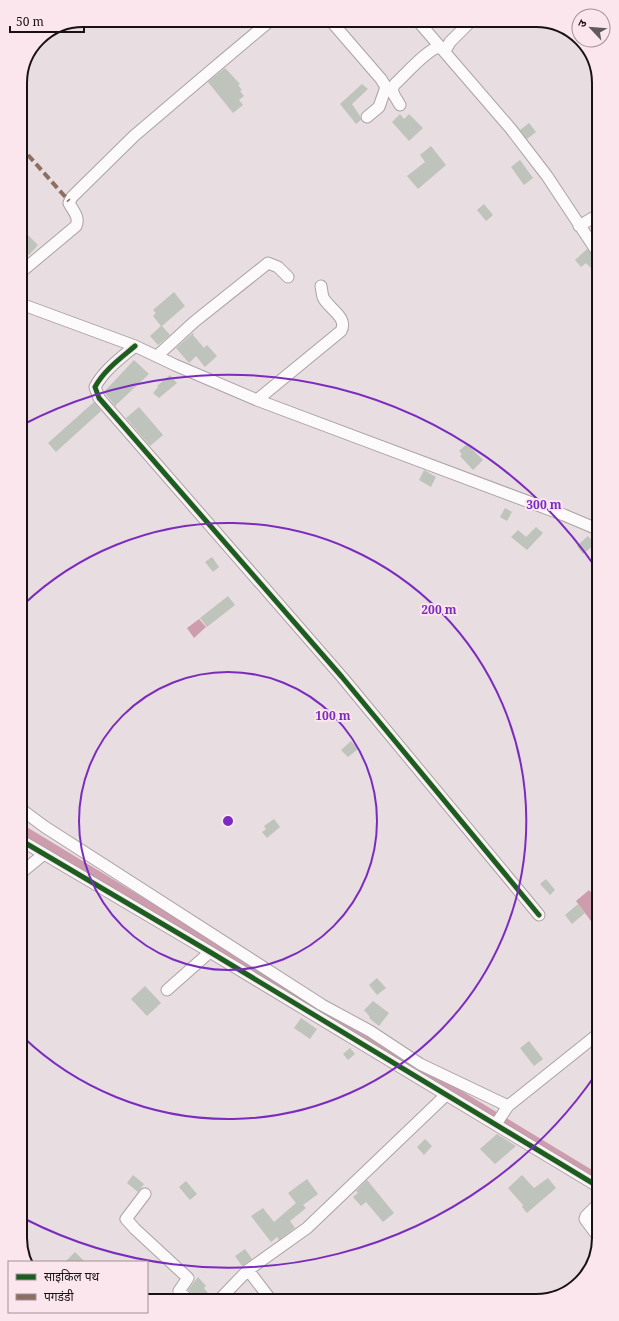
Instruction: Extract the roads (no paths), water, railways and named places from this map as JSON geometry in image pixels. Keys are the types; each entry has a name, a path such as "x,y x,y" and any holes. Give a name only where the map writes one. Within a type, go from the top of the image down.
{"street":[{"path":"27,267 76,226 78,221 69,203 72,197 134,136 264,27"},
{"path":"336,27 381,79 386,87 378,107 367,117"},
{"path":"423,27 511,129 547,176 592,244"},
{"path":"442,49 465,27"},
{"path":"400,105 392,89 395,84 435,47 442,49"},
{"path":"579,226 592,218"},
{"path":"157,356 194,322 268,263 278,267 288,277"},
{"path":"257,400 341,331 343,326 342,320 324,299 321,286"},
{"path":"27,306 135,346 174,365 257,400 592,527"},
{"path":"135,346 99,378 95,387 99,398 342,677 539,915"},
{"path":"27,814 45,828 322,1005 370,1031 420,1064 508,1107"},
{"path":"27,844 210,952 446,1095 497,1123 592,1183"},
{"path":"27,868 44,854"},
{"path":"167,990 210,952"},
{"path":"497,1123 508,1107 592,1039"},
{"path":"225,1294 248,1270 307,1228 446,1095"},
{"path":"145,1194 126,1219 188,1278 179,1291 182,1294"},
{"path":"592,1210 585,1219 592,1228"},
{"path":"248,1270 266,1294"}],"waterway":[{"path":"27,833 592,1176"}]}
